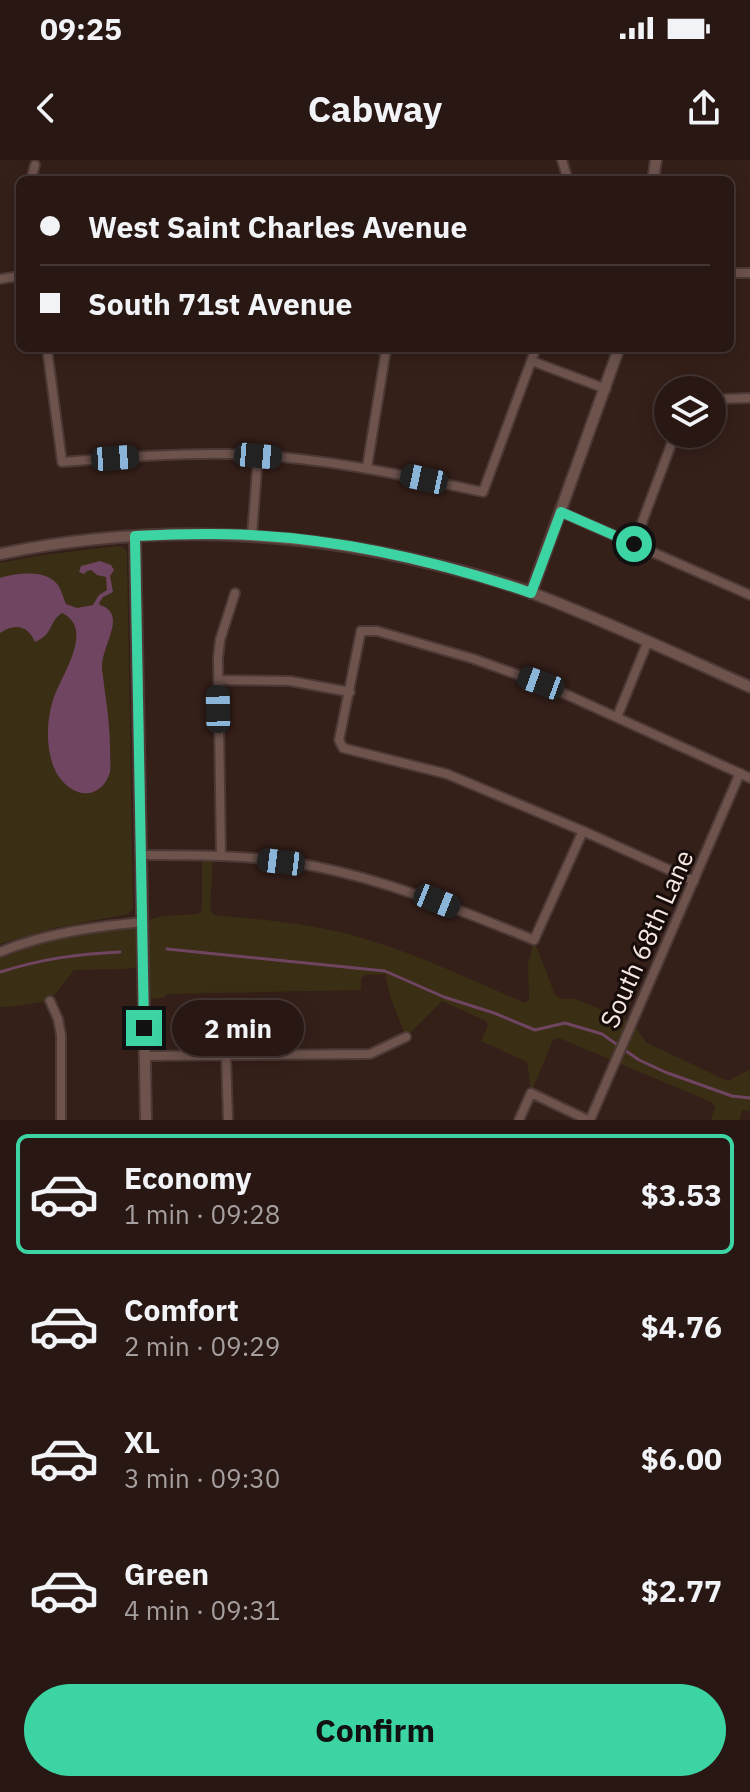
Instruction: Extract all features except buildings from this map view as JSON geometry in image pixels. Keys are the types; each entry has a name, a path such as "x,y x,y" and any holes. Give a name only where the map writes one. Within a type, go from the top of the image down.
{"street":[{"path":"32,176 35,165"},
{"path":"48,352 62,462 183,454 258,456 367,467 483,492 535,352"},
{"path":"367,467 381,352"},
{"path":"531,593 618,352"},
{"path":"532,361 606,389"},
{"path":"726,399 750,398"},
{"path":"634,544 670,448"},
{"path":"252,535 258,456"},
{"path":"561,512 750,595"},
{"path":"0,554 86,540 189,534 252,535 318,541 384,552 472,573 531,593 750,687"},
{"path":"135,536 146,1120"},
{"path":"221,854 218,659 220,640 235,593"},
{"path":"694,881 447,774 343,748 339,740 361,631 377,631 474,659 541,683 750,778"},
{"path":"617,717 648,641"},
{"path":"218,680 290,681 350,692"},
{"name":"South 68th Lane","path":"589,1120 740,773"},
{"path":"141,855 221,854 311,865 376,880 534,940 583,831"},
{"path":"0,952 85,928 142,922"},
{"path":"50,1001 61,1035 61,1120"},
{"path":"144,1056 370,1054 406,1037"},
{"path":"226,1055 228,1120"},
{"path":"519,1120 531,1093 589,1120"}],"shaded area":[{"path":"117,546 124,548 127,554 133,909 128,914 54,928 0,944 0,563"},
{"path":"100,561 111,565 114,570 110,576 113,592 99,603 108,609 113,623 102,669 110,769 102,786 94,792 84,793 67,785 58,776 49,752 48,738 50,711 73,654 76,630 72,620 62,613 46,634 35,642 29,632 20,627 0,633 0,578 23,574 46,576 58,585 66,604 77,608 93,605 99,595 107,590 106,577 91,570 84,574 79,572 81,566"},
{"path":"202,855 213,855 210,909 214,915 298,924 348,934 416,956 525,1003 529,1000 528,964 534,940 555,995 561,999 576,999 632,1023 647,1043 728,1081 750,1069 750,1111 742,1110 740,1120 711,1120 715,1107 711,1102 559,1038 553,1040 531,1093 527,1062 481,1041 488,1025 486,1021 442,1001 406,1037 385,974 365,975 361,979 361,990 167,994 163,998 143,999 142,967 74,970 50,1001 0,1007 0,952 45,937 162,916 198,914 202,910"}],"waterway":[{"path":"167,949 385,971 444,997 535,1030 565,1023 602,1034 639,1060 665,1072 732,1096 750,1098"},
{"path":"0,972 59,958 120,952"}],"route":[{"path":"144,1028 135,536 252,535 335,544 472,573 531,593 561,512 634,544"}]}
